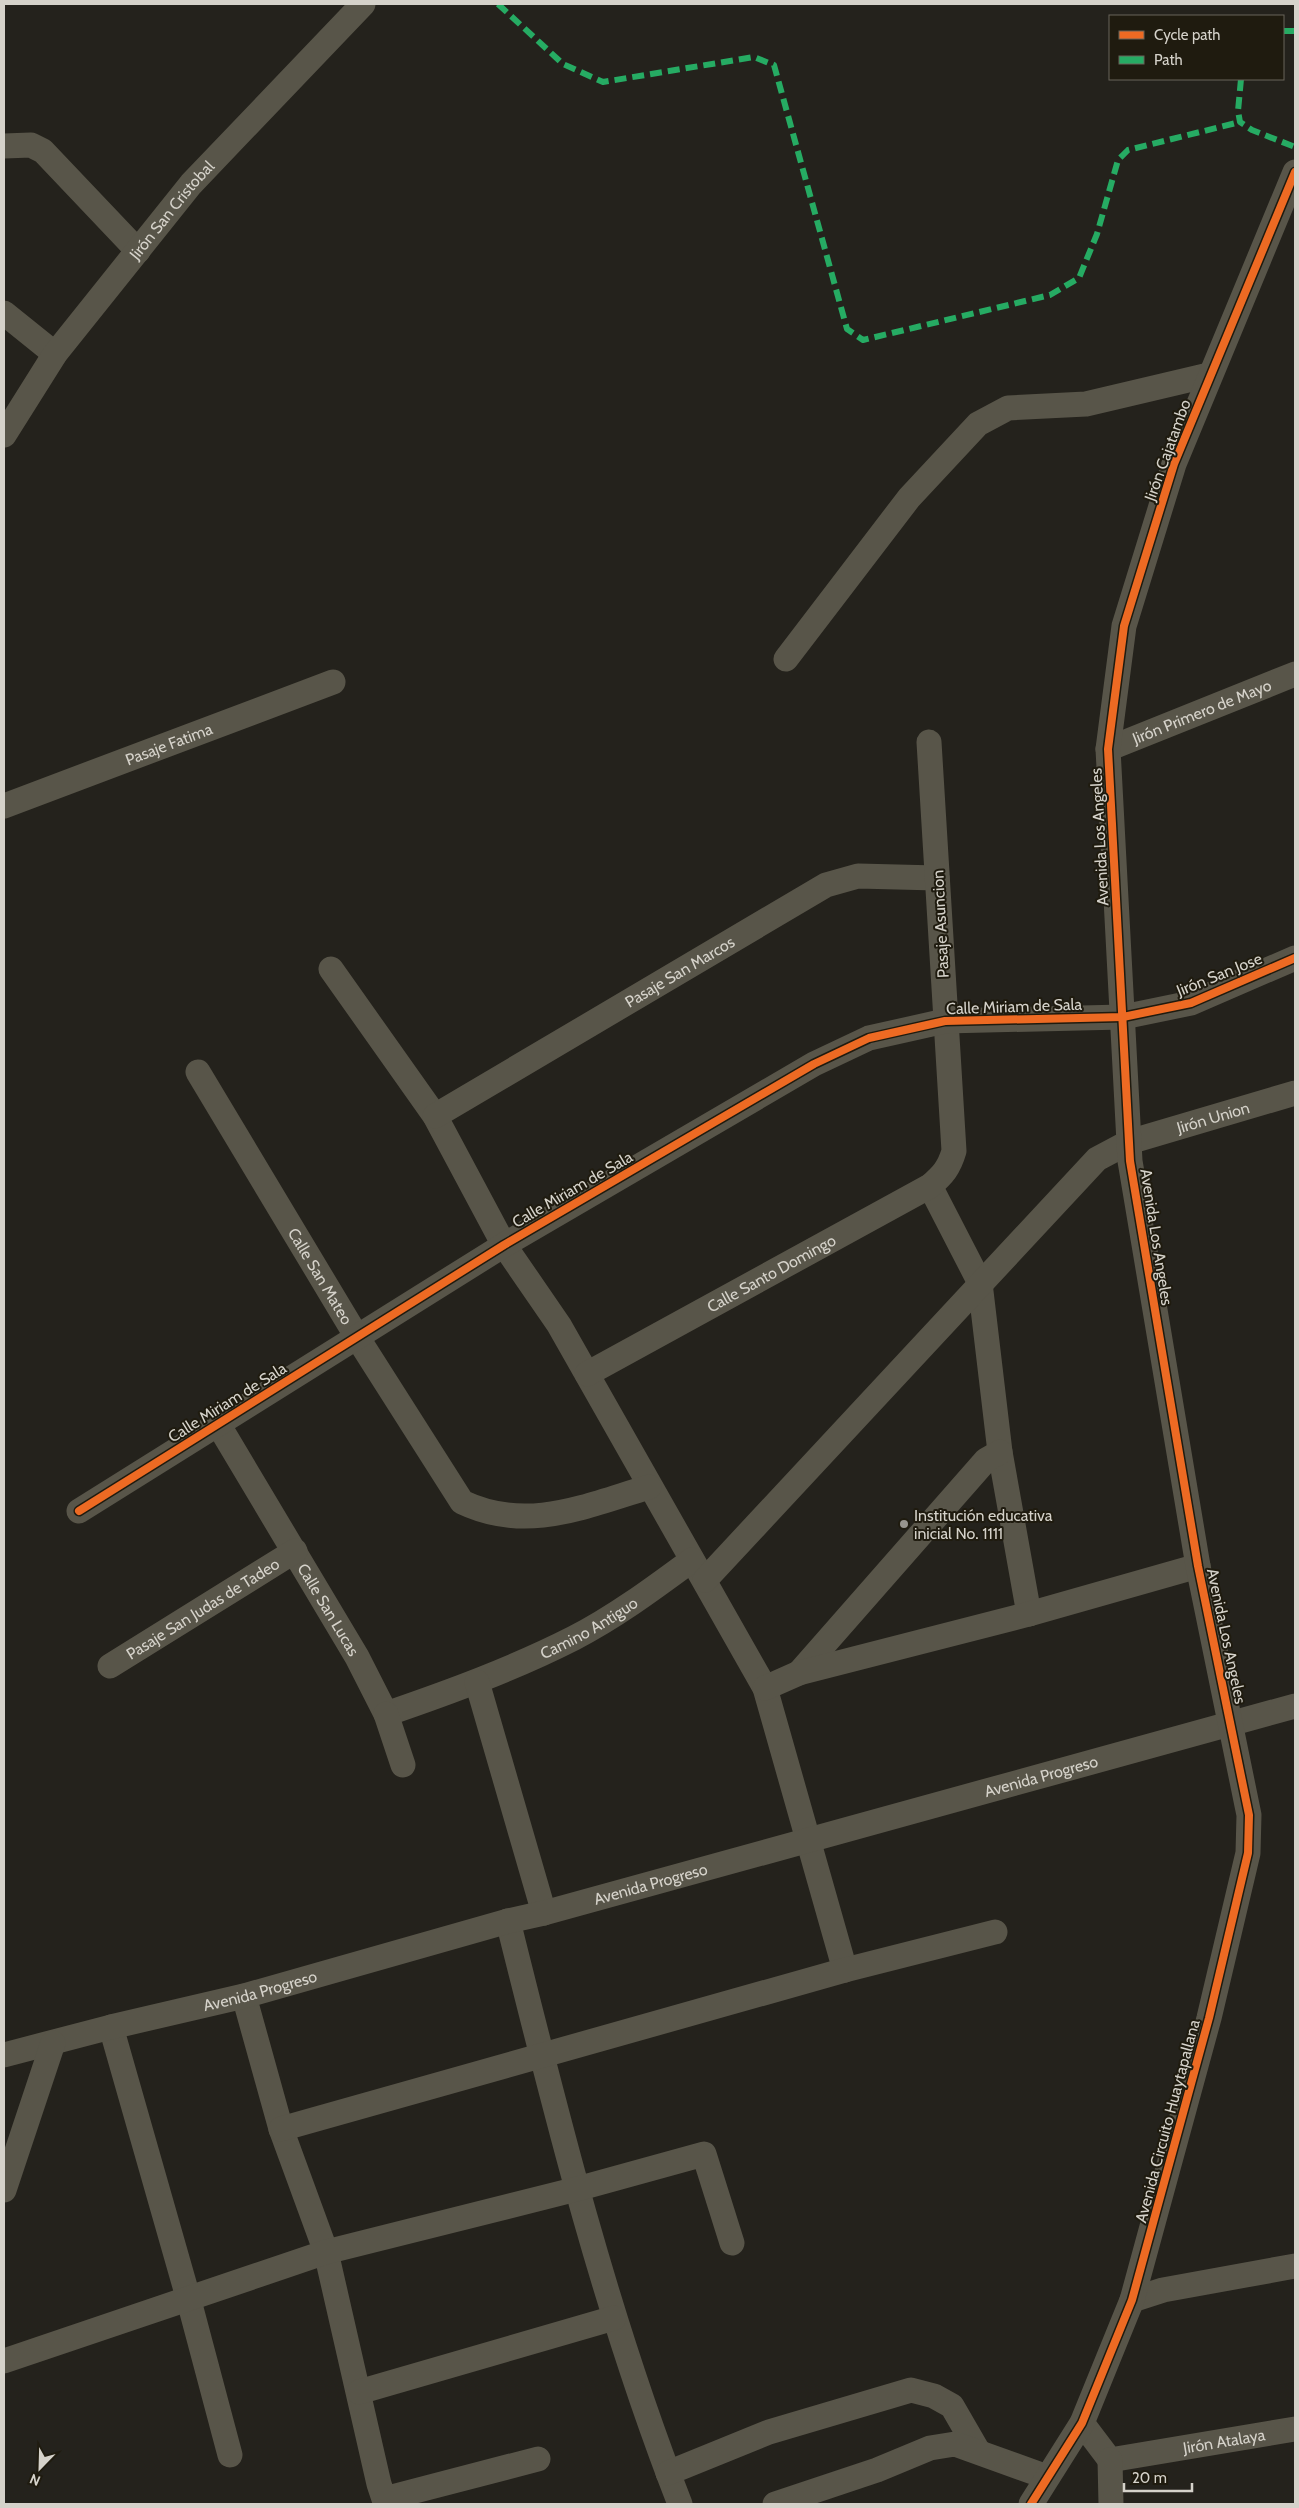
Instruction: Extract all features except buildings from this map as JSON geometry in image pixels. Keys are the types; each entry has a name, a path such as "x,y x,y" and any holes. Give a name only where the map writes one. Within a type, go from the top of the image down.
{"street":[{"name":"Jirón San Cristobal","path":"4,435 55,354 191,184 363,4"},
{"path":"4,146 31,145 43,151 138,251"},
{"name":"Jirón Cajatambo","path":"1108,749 1124,626 1174,464 1209,375 1295,172"},
{"path":"4,313 55,354"},
{"path":"786,660 909,498 978,424 1008,408 1086,404 1209,375"},
{"name":"Jirón Primero de Mayo","path":"1108,749 1295,674"},
{"name":"Pasaje Fatima","path":"4,806 333,682"},
{"name":"Pasaje Asuncion","path":"929,742 954,1151 950,1164"},
{"name":"Avenida Los Angeles","path":"1108,749 1130,1160 1198,1566 1232,1724"},
{"name":"Pasaje San Marcos","path":"435,1116 826,885 858,876 937,878"},
{"name":"Jirón San Jose","path":"1123,1017 1191,1003 1295,958"},
{"path":"331,969 435,1116 504,1245 559,1325 649,1487 765,1688 845,1970"},
{"name":"Calle Miriam de Sala","path":"79,1511 504,1245 814,1064 869,1038 946,1020 1123,1017"},
{"name":"Calle San Mateo","path":"198,1072 357,1337 462,1502 479,1510 504,1516 532,1517 568,1512 649,1487"},
{"name":"Jirón Union","path":"980,1283 1097,1159 1129,1142 1295,1093"},
{"name":"Calle Santo Domingo","path":"587,1374 930,1186 945,1173 950,1164"},
{"path":"930,1186 980,1283 1000,1452 1028,1614"},
{"name":"Camino Antiguo","path":"477,1682 575,1638 648,1592 698,1570 980,1283"},
{"name":"Calle San Lucas","path":"218,1424 296,1551 357,1657 386,1714 403,1764"},
{"path":"799,1673 986,1460 1000,1452"},
{"name":"Pasaje San Judas de Tadeo","path":"110,1666 296,1551"},
{"path":"765,1688 799,1673 1028,1614 1198,1566"},
{"path":"386,1714 477,1682 544,1913"},
{"name":"Avenida Progreso","path":"4,2055 110,2027 244,1996 508,1921 544,1913 1295,1706"},
{"name":"Avenida Circuito Huaytapallana","path":"1031,2504 1082,2423 1132,2300 1209,2018 1248,1853 1249,1816 1232,1724"},
{"path":"508,1921 576,2189 614,2318 645,2413 680,2504"},
{"path":"281,2129 845,1970 995,1932"},
{"path":"244,1996 281,2129 326,2252 384,2499 538,2459"},
{"path":"110,2027 188,2297 230,2455"},
{"path":"4,2190 53,2043"},
{"path":"4,2361 188,2297 326,2252 576,2189 704,2154 732,2243"},
{"path":"1132,2300 1164,2290 1295,2266"},
{"path":"359,2392 614,2318"},
{"path":"668,2473 769,2432 911,2390 934,2396 952,2406 978,2451"},
{"path":"1082,2423 1110,2460 1111,2504"},
{"name":"Jirón Atalaya","path":"1110,2460 1295,2429"},
{"path":"775,2504 877,2470 930,2448 955,2444 1047,2477"}],"marked path":[{"path":"498,4 563,64 603,82 754,57 774,65 847,329 863,340 1050,295 1079,278 1097,234 1118,160 1128,150 1240,122"},
{"path":"1284,31 1295,31"},
{"path":"1241,80 1238,111 1240,122 1252,130 1295,147"}],"cycle path":[{"path":"1031,2504 1082,2423 1132,2300 1209,2018 1248,1853 1249,1815 1198,1566 1130,1161 1108,749 1124,626 1174,464 1295,172"},
{"path":"79,1511 504,1245 814,1064 869,1038 945,1021 1123,1017 1191,1003 1295,958"}],"place":[{"name":"Institución educativa inicial No. 1111","path":"904,1524"}]}
